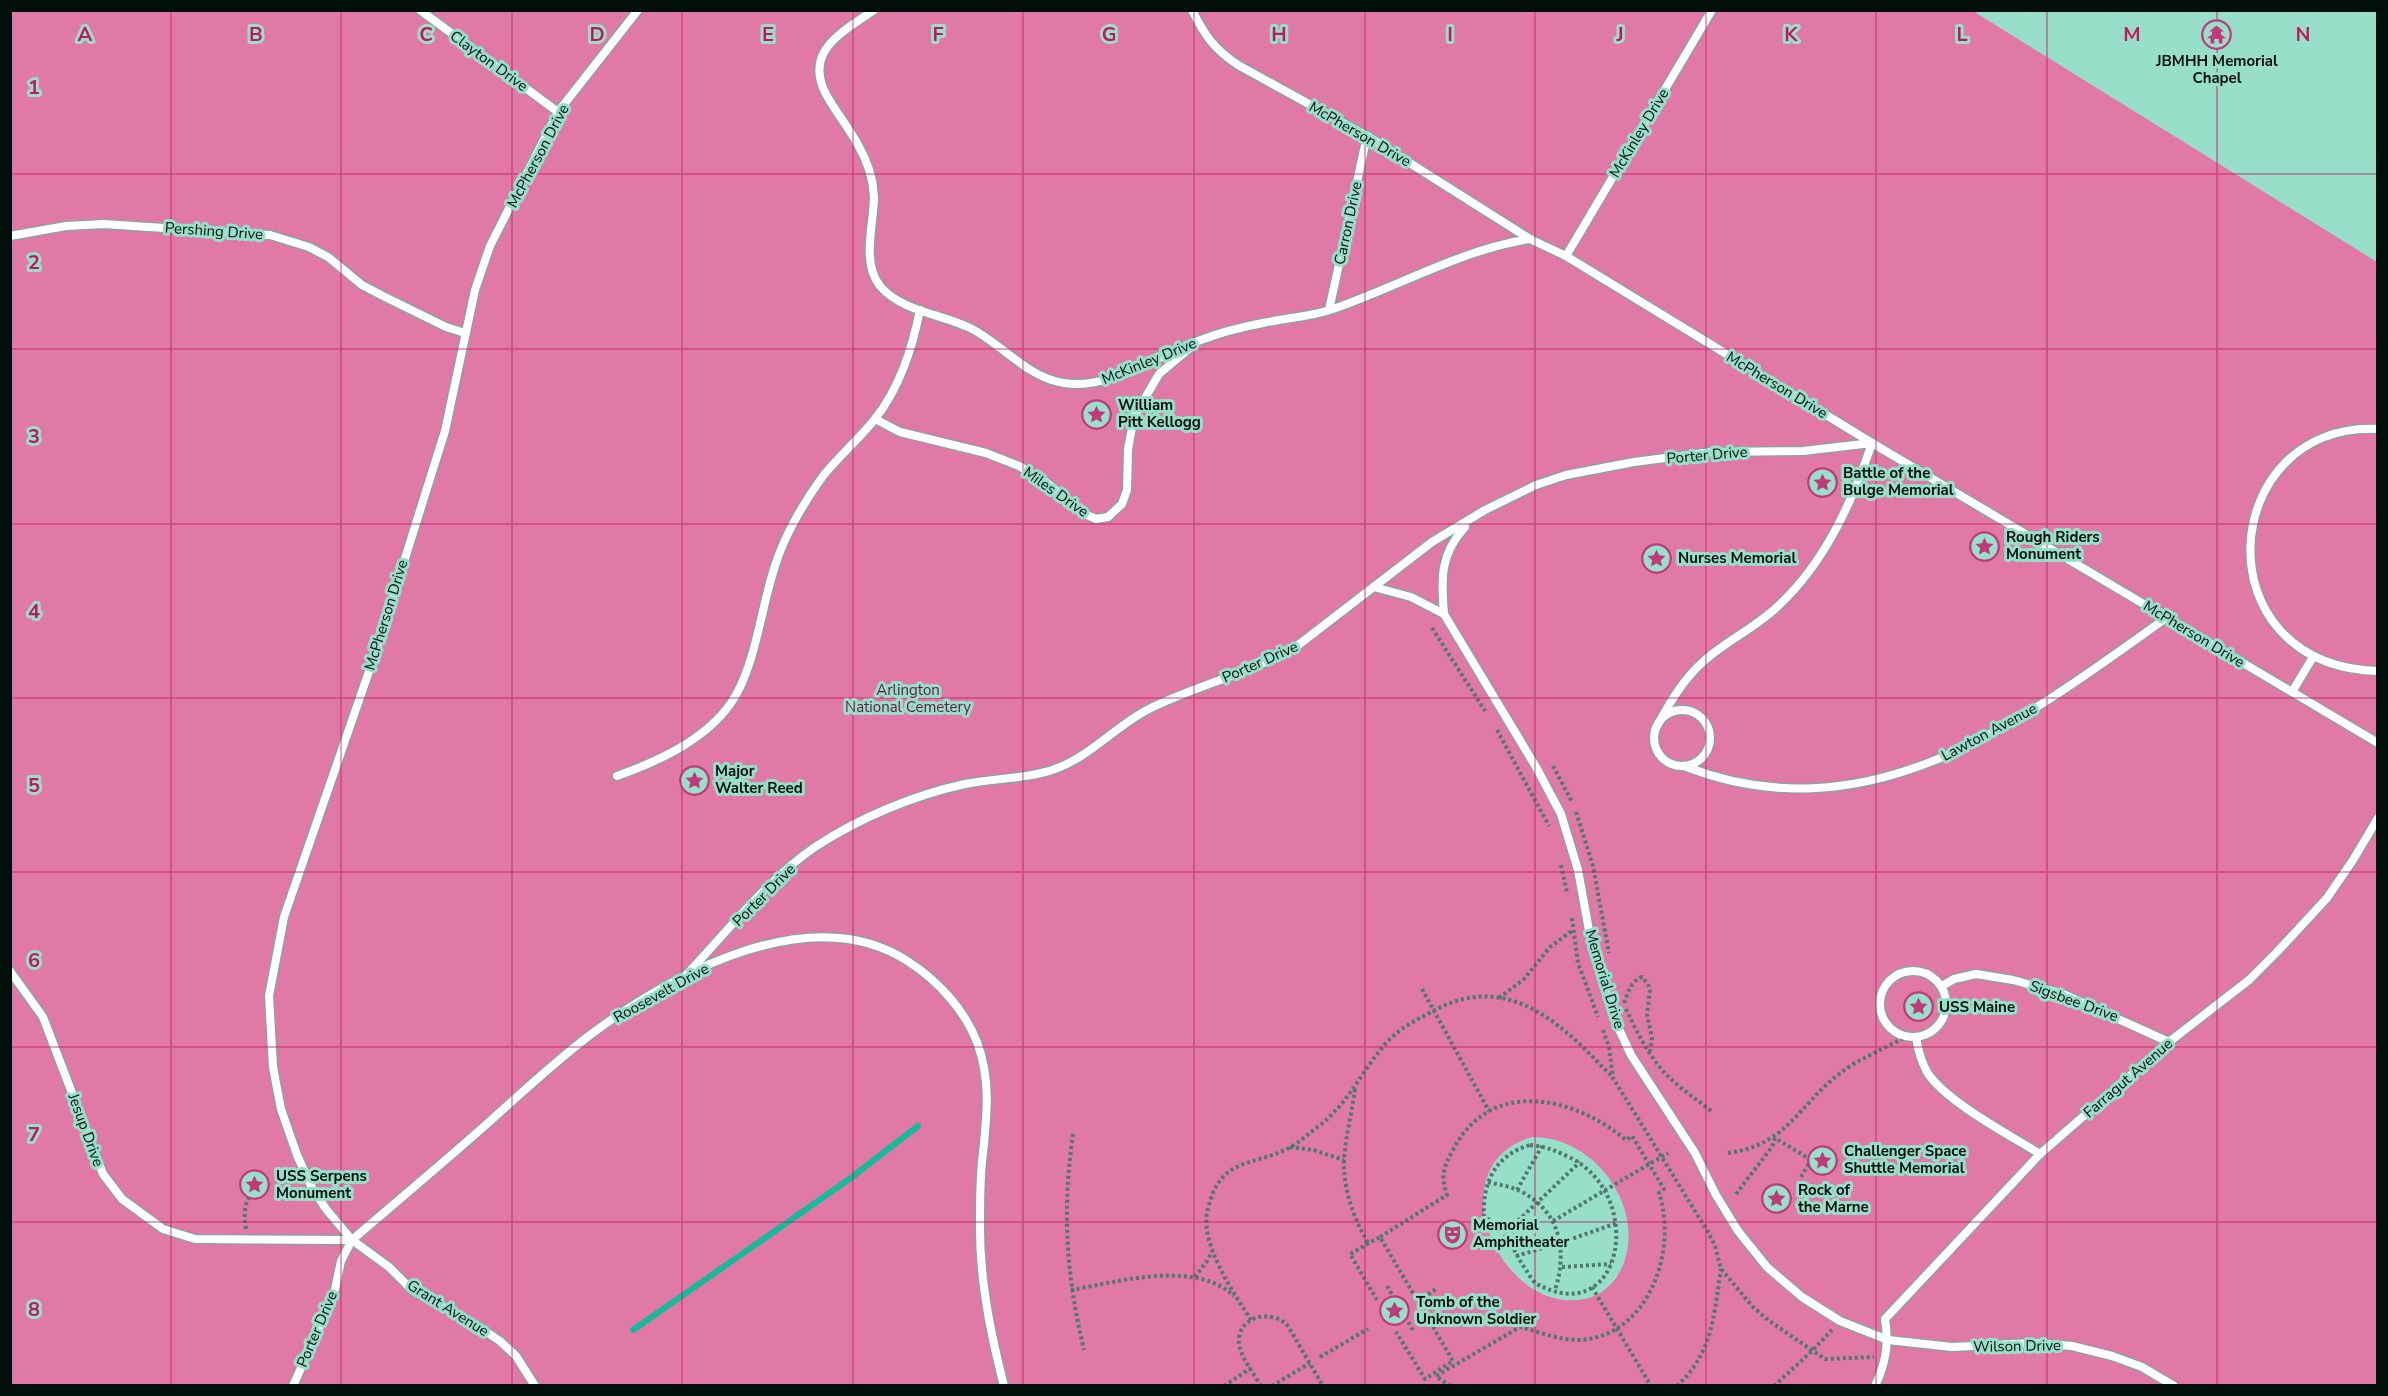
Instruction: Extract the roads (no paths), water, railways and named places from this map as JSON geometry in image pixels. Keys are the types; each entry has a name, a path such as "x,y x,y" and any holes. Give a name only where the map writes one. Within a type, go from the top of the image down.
{"lane":[{"name":"Clayton Drive","path":"420,10 558,112"},
{"name":"McPherson Drive","path":"352,1240 312,1188 297,1155 281,1109 273,1067 269,996 274,959 285,917 375,654 445,431 475,290 490,246 558,112 638,10"},
{"name":"McKinley Drive","path":"874,10 826,47 820,59 821,85 854,137 871,174 874,195 870,261 873,274 881,286 894,298 974,330 1045,378 1069,384 1100,381 1139,368 1198,341 1262,323 1329,310 1454,261 1530,239"},
{"name":"McPherson Drive","path":"1192,10 1203,33 1219,53 1238,66 1367,136 1530,239 1566,256 1872,443 2378,743"},
{"name":"McKinley Drive","path":"1566,256 1712,10"},
{"name":"Carron Drive","path":"1329,310 1367,136"},
{"name":"Pershing Drive","path":"10,236 66,226 103,224 270,235 309,247 328,257 372,291 437,323 465,333"},
{"path":"617,776 646,765 690,741 712,724 730,703 742,683 749,663 771,575 787,536 823,476 875,419 889,397 911,352 920,310"},
{"name":"Miles Drive","path":"875,419 900,432 987,453 1019,466 1043,480 1086,515 1096,519 1108,517 1122,504 1127,490 1130,432 1144,397 1159,374 1198,341"},
{"path":"2378,429 2355,429 2335,434 2316,441 2299,452 2271,481 2261,498 2250,537 2249,558 2258,597 2268,615 2294,645 2332,665 2355,670 2378,671"},
{"path":"1656,728 1668,705 1694,672 1724,645 1777,607 1816,563 1837,527 1863,470 1872,443"},
{"name":"Porter Drive","path":"686,975 778,876 814,848 841,832 894,807 939,790 1038,773 1064,765 1127,723 1167,700 1249,669 1288,651 1310,637 1432,542 1485,510 1536,485 1585,471 1712,452 1803,452 1872,443"},
{"name":"Memorial Drive","path":"1470,520 1454,539 1444,560 1442,592 1444,614 1536,767 1560,814 1578,870 1592,947 1613,1016 1632,1055 1695,1153 1716,1195 1750,1248 1767,1267 1802,1297 1840,1321 1888,1340"},
{"path":"1374,587 1417,600 1444,614"},
{"name":"Lawton Avenue","path":"1656,728 1655,746 1666,761 1742,784 1797,788 1841,786 1890,776 1961,750 2007,726 2086,675 2166,618"},
{"path":"2292,692 2313,657"},
{"path":"1656,728 1668,714 1677,710 1693,712 1703,720 1710,736 1707,749 1698,761 1684,766"},
{"name":"Farragut Avenue","path":"1888,1340 1884,1319 2040,1154 2169,1042 2249,980 2304,923 2327,898 2353,861 2378,818"},
{"name":"Roosevelt Drive","path":"352,1240 589,1035 686,975 756,946 819,937 866,942 896,954 929,976 949,996 977,1043 988,1089 980,1197 980,1250 988,1321 1004,1386"},
{"name":"Jesup Drive","path":"10,971 43,1017 103,1174 122,1199 163,1229 195,1239 352,1240"},
{"path":"1913,971 1933,978 1942,986 1946,1005 1944,1016 1931,1033 1916,1037 1905,1036 1889,1028 1882,1018 1881,996 1886,986 1902,973 1913,971"},
{"name":"Sigsbee Drive","path":"1942,986 1954,979 1976,974 2013,980 2063,994 2128,1021 2169,1042"},
{"path":"1916,1037 1919,1055 1928,1074 1954,1099 2040,1154"},
{"name":"Porter Drive","path":"293,1386 334,1294 341,1261 352,1240"},
{"name":"Grant Avenue","path":"352,1240 389,1267 412,1290 476,1324 500,1341 516,1356 535,1386"},
{"path":"1875,1386 1884,1366 1888,1340"},
{"name":"Wilson Drive","path":"1888,1340 1952,1347 2034,1343 2072,1346 2142,1366 2174,1386"}],"waterway":[{"path":"633,1330 848,1180 918,1126"}],"place":[{"name":"JBMHH Memorial Chapel","path":"2217,34"},
{"name":"William Pitt Kellogg","path":"1097,414"},
{"name":"Battle of the Bulge Memorial","path":"1822,482"},
{"name":"Rough Riders Monument","path":"1985,546"},
{"name":"Nurses Memorial","path":"1657,558"},
{"name":"Major Walter Reed","path":"694,780"},
{"name":"USS Maine","path":"1918,1007"},
{"name":"Challenger Space Shuttle Memorial","path":"1823,1160"},
{"name":"USS Serpens Monument","path":"255,1185"},
{"name":"Rock of the Marne","path":"1777,1199"},
{"name":"Memorial Amphitheater","path":"1452,1234"},
{"name":"Tomb of the Unknown Soldier","path":"1395,1311"}],"park label":[{"name":"Arlington National Cemetery","path":"908,698"}]}
